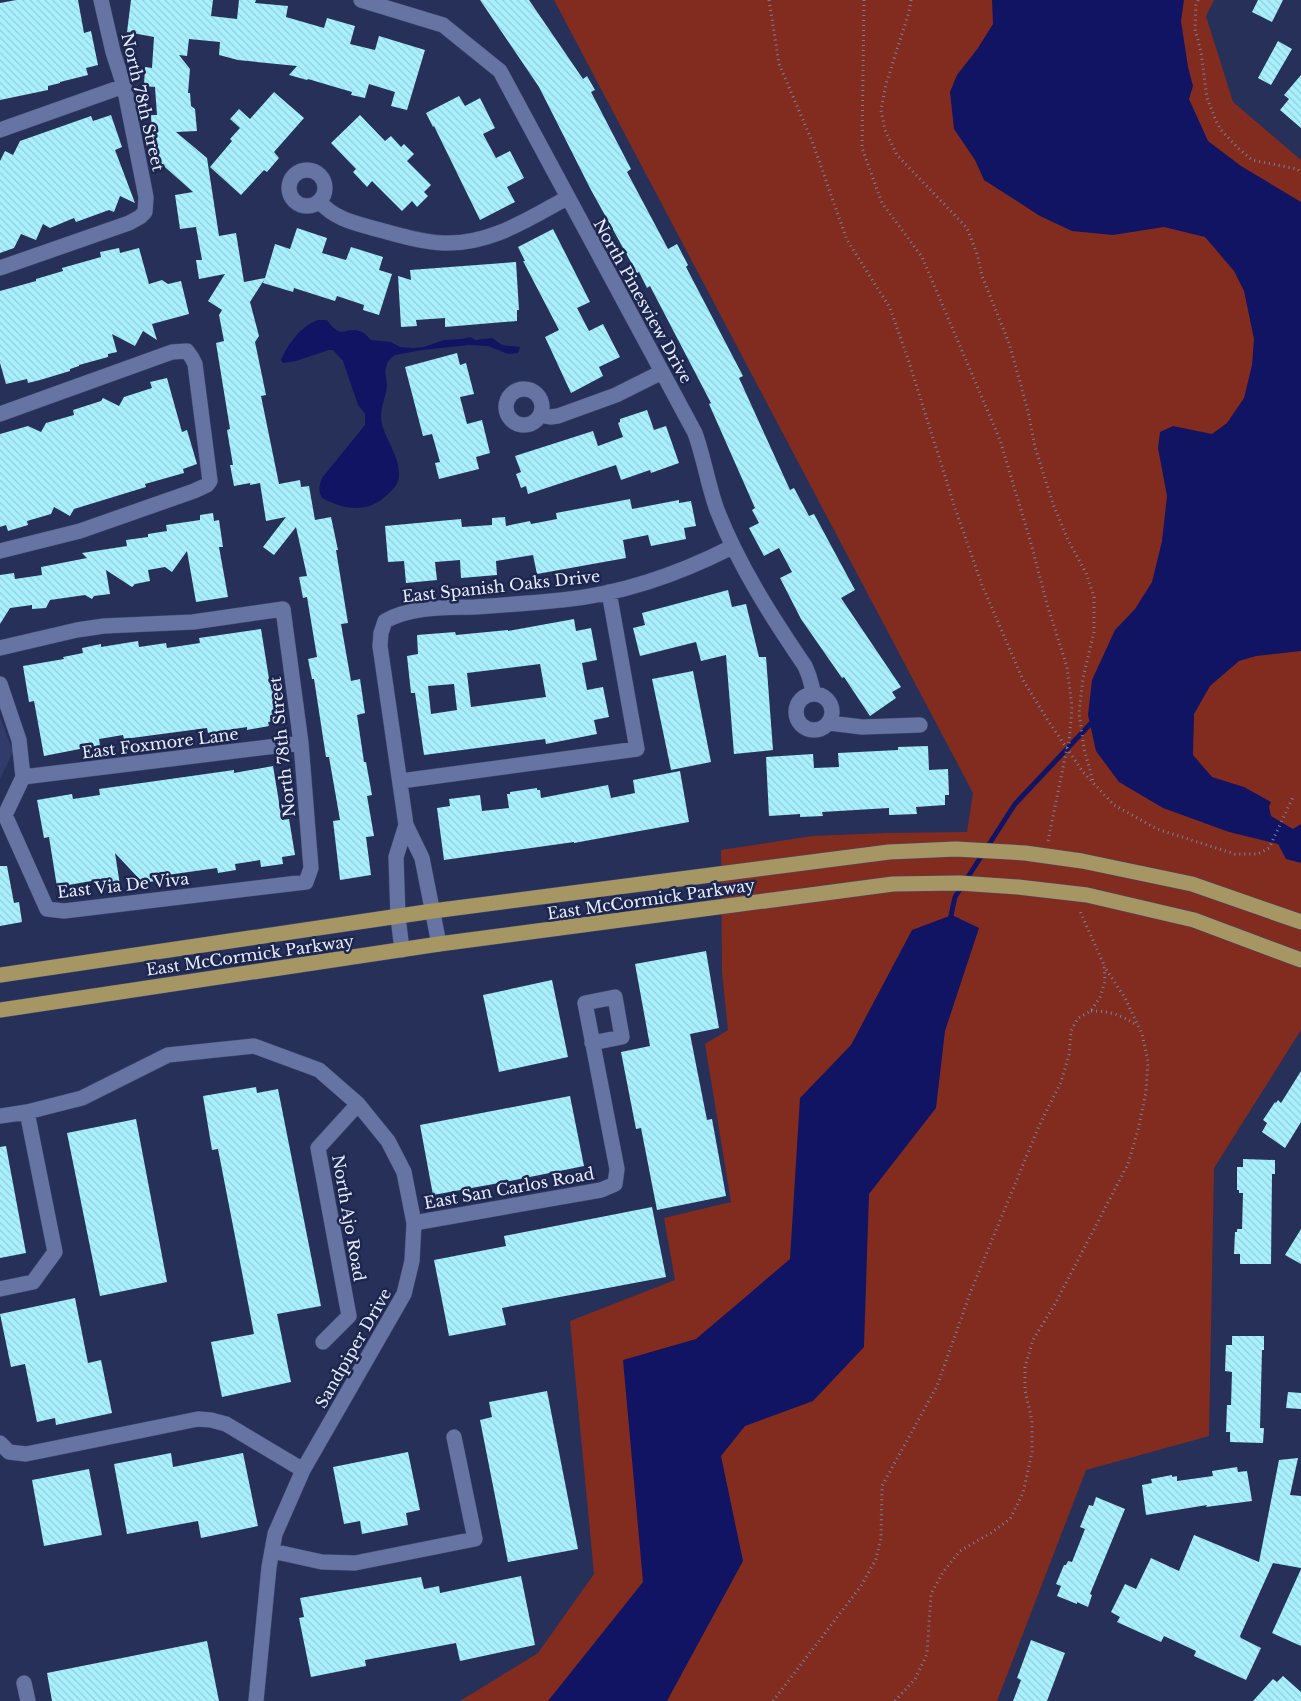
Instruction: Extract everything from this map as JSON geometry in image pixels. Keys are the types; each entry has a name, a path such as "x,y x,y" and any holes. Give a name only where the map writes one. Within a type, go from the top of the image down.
{"main road":[{"name":"East McCormick Parkway","path":"0,975 433,912 889,852 956,849 1026,852 1082,861 1192,884 1301,922"},
{"name":"East McCormick Parkway","path":"0,1010 439,944 893,884 958,883 1018,887 1096,898 1194,920 1301,960"}],"street":[{"name":"North 78th Street","path":"0,268 130,223 145,212 146,197 124,86 113,52 101,0"},
{"name":"North Pinesview Drive","path":"361,0 443,25 500,71 695,433 716,508 732,547 766,608 805,666 814,694"},
{"path":"0,130 124,86"},
{"path":"319,201 326,210 345,220 419,240 456,243 470,242 500,234 567,198"},
{"path":"0,414 167,354 180,350 187,351 194,364 210,481 207,485 194,491 80,531 0,552"},
{"path":"540,415 550,417 568,412 616,395 662,372"},
{"name":"East Spanish Oaks Drive","path":"401,781 380,646 381,633 385,621 398,614 416,610 556,601 609,592 643,584 681,571 732,547"},
{"path":"439,944 422,858 406,825 401,781 637,749 609,592"},
{"name":"North 78th Street","path":"0,648 77,630 104,626 193,622 283,609 302,743 310,868 306,882"},
{"path":"0,684 19,740 22,776 2,815"},
{"path":"814,694 823,696 831,705 832,712 828,723 824,727 812,730 806,728 798,720 797,709 798,704 806,696 814,694"},
{"path":"828,723 862,727 920,725"},
{"name":"East Foxmore Lane","path":"22,776 302,743"},
{"name":"East Via De Viva","path":"2,815 47,909 64,911 306,882"},
{"path":"402,950 398,917 396,857 406,825"},
{"name":"East San Carlos Road","path":"414,1223 601,1190 615,1184 618,1169 592,1043"},
{"name":"Sandpiper Drive","path":"0,1116 27,1112 82,1098 168,1055 254,1046 319,1070 358,1104 388,1140 404,1172 414,1223 412,1261 404,1294 303,1470 275,1534 269,1567 256,1701"},
{"name":"North Ajo Road","path":"323,1342 349,1316 318,1148 358,1104"},
{"path":"0,1289 33,1282 55,1252 27,1112"},
{"path":"0,1442 9,1452 26,1454 198,1420 212,1420 226,1424 303,1470"},
{"path":"272,1551 322,1562 355,1563 475,1539 454,1437"},
{"path":"24,1683 28,1701"}],"path":[{"path":"770,0 779,64 812,141 846,240 890,308 952,500 982,585 1022,680 1083,772 1094,785 1114,805 1157,829 1235,854 1258,854 1268,848 1294,795"},
{"path":"864,0 862,148 882,203 922,257 1000,440 1067,667 1072,706 1070,743 1067,748 1048,842"},
{"path":"911,0 909,12 886,84 881,110 885,130 897,155 967,228 977,254 982,276 1009,343 1028,411 1035,447 1053,504 1068,540 1086,573 1094,597 1094,632 1083,678 1080,713 1084,749 1094,785"},
{"path":"1198,0 1195,29 1201,52 1207,98 1221,130 1252,160 1297,169 1301,172"},
{"path":"895,1701 916,1679 927,1654 931,1594 943,1572 960,1551 1010,1519 1022,1493 1032,1452 1032,1421 1025,1390 1025,1367 1033,1340 1055,1304 1128,1164 1138,1130 1146,1092 1148,1061 1142,1034 1125,998 1104,965 1077,906"},
{"path":"1091,1011 1100,997 1105,982 1104,965"},
{"path":"773,1701 861,1586 876,1559 881,1538 882,1486 937,1386 971,1291 1039,1126 1061,1082 1068,1055 1071,1031 1078,1018 1091,1011 1107,1011 1124,1017 1138,1027"}],"shaded area":[{"path":"554,0 1214,0 1206,16 1233,102 1301,160 1301,1030 1214,1168 1209,1436 1086,1470 997,1701 460,1701 538,1653 594,1574 570,1321 675,1280 664,1218 731,1202 705,1044 728,1030 722,972 721,850 812,836 967,832 973,793"},
{"path":"992,0 1184,0 1181,21 1193,86 1189,99 1208,141 1241,166 1301,202 1301,651 1256,656 1239,661 1210,686 1194,714 1193,755 1212,777 1244,787 1271,802 1269,807 1271,816 1293,829 1301,824 1301,863 1286,859 1278,844 1229,832 1163,808 1119,782 1096,751 1088,715 1092,680 1115,630 1135,609 1152,582 1162,541 1167,496 1158,448 1160,432 1173,426 1212,434 1227,423 1244,398 1252,365 1254,339 1244,291 1234,271 1205,237 1164,227 1113,235 1072,231 1040,216 984,180 975,160 954,129 950,92 957,75 978,48 993,24"},
{"path":"318,320 327,320 341,332 356,330 371,340 391,342 400,347 424,347 444,340 470,337 476,340 492,338 502,345 520,347 518,353 508,354 488,346 469,345 422,350 392,357 385,369 387,386 381,419 399,469 398,481 390,492 372,505 356,508 348,507 322,498 319,488 322,478 365,425 365,414 358,405 343,361 333,350 296,361 283,363 281,360 296,336"},
{"path":"0,717 13,752 0,779"},
{"path":"952,915 979,928 945,1031 936,1108 869,1194 864,1347 813,1401 745,1426 721,1456 743,1561 667,1701 548,1701 643,1582 623,1360 696,1339 790,1259 800,1098 851,1045 912,930"}],"building":[{"path":"16,0 78,0 84,33 91,31 98,65 86,68 88,75 48,86 48,90 0,100 0,3"},
{"path":"131,0 213,0 211,16 237,19 239,0 256,0 255,3 288,6 286,17 324,28 327,18 355,26 350,44 375,50 379,36 425,50 407,110 391,106 395,92 369,84 365,98 351,95 352,92 289,75 297,66 238,60 219,55 220,42 189,39 187,56 179,55 190,69 188,93 190,93 191,106 195,109 197,131 176,132 207,158 219,236 236,233 244,282 265,278 275,244 290,249 297,228 327,238 322,253 346,260 351,247 383,257 379,270 392,274 379,315 363,310 364,305 337,296 335,301 294,288 293,292 263,283 264,280 250,302 259,336 255,342 266,395 261,396 279,484 300,480 301,487 309,486 315,520 331,517 338,550 336,550 348,623 341,624 351,681 360,679 365,713 357,715 364,762 366,762 372,795 367,796 374,836 366,837 371,875 340,880 333,821 340,820 329,757 326,757 314,679 312,679 308,659 317,657 307,597 303,598 299,577 307,576 296,527 274,555 263,547 286,517 266,521 260,483 234,486 230,465 233,465 227,430 230,429 216,343 224,341 219,315 222,310 208,301 225,274 199,279 196,260 202,260 196,227 180,229 175,195 193,192 157,160 156,134 152,134 151,115 157,115 155,87 144,86 145,67 152,68 154,37 127,32"},
{"path":"480,0 529,0 583,79 587,76 595,90 591,92 631,169 627,172 668,249 677,244 688,265 686,267 743,376 739,378 790,490 794,488 809,516 814,514 855,590 841,598 901,687 892,692 896,698 870,716 801,619 780,578 792,572 779,548 764,556 749,528 759,523 752,510 755,508 709,404 711,403 650,286 647,288 639,272 637,273 591,190 539,87"},
{"path":"1258,0 1283,0 1272,22 1252,12"},
{"path":"1278,41 1292,49 1271,85 1258,78"},
{"path":"1301,75 1301,128 1280,110 1289,99 1284,95"},
{"path":"274,92 304,118 274,152 279,158 267,172 264,170 241,195 210,167 232,141 230,139 240,128 230,119 239,109 250,119"},
{"path":"459,96 465,106 480,98 495,128 483,134 496,158 510,151 524,178 507,187 515,202 480,220 426,113"},
{"path":"111,115 122,147 115,150 135,203 120,196 114,212 109,210 76,222 74,218 50,228 43,224 36,240 21,234 14,248 0,253 0,161 5,151 13,155 20,141 91,116 93,121"},
{"path":"360,115 385,141 391,136 401,147 404,144 414,154 407,161 431,185 424,192 428,196 417,207 412,201 402,211 372,181 367,187 353,172 356,169 331,143"},
{"path":"553,229 590,302 577,308 589,331 603,324 620,357 599,367 603,376 571,393 545,337 559,330 523,261 525,261 518,247"},
{"path":"119,248 120,253 139,248 149,284 162,280 168,284 181,281 189,314 152,324 157,340 143,331 135,346 112,334 117,352 108,354 108,357 79,365 70,369 70,371 40,380 28,383 27,379 6,384 0,363 0,291 36,281 36,279 63,271 62,268 101,257 100,252"},
{"path":"516,262 519,310 517,310 517,321 445,327 445,318 416,320 417,326 401,327 398,276 411,280 410,270"},
{"path":"457,353 460,365 466,363 474,394 460,397 467,424 482,420 490,453 476,457 479,469 439,479 435,463 440,462 432,434 423,436 405,367"},
{"path":"167,378 182,432 187,430 197,464 183,469 184,473 145,484 146,487 74,509 70,516 54,507 51,514 27,521 28,525 8,531 6,525 0,527 0,434 28,426 41,432 46,423 74,415 73,410 101,401 103,398 119,406 124,397 152,388 150,382"},
{"path":"647,410 654,430 666,426 679,463 651,473 650,470 621,480 616,465 528,494 526,486 521,488 516,474 521,472 515,456 593,431 598,446 623,437 618,423 620,419"},
{"path":"630,499 632,509 679,500 679,503 691,501 696,526 684,528 686,539 651,546 648,535 623,540 626,558 537,574 533,555 496,561 497,575 461,578 460,560 435,562 437,580 406,583 404,561 388,562 385,526 461,519 462,527 492,525 492,518 505,517 506,526 530,521 531,524 557,519 556,513"},
{"path":"213,513 214,521 219,520 223,547 219,547 228,597 196,602 187,551 172,572 165,567 148,570 150,581 135,584 132,587 106,570 110,594 94,596 92,599 85,595 50,600 46,608 32,609 32,605 10,608 0,624 0,575 14,573 15,579 42,575 41,567 87,558 82,553 127,546 126,540 148,537 148,534 167,531 166,525 200,520 200,515"},
{"path":"728,590 732,607 746,604 759,657 766,657 773,750 734,754 726,655 701,661 696,642 640,656 633,628 645,625 642,613"},
{"path":"574,619 576,631 591,628 597,660 582,663 587,690 603,687 609,717 594,720 597,734 546,744 545,739 424,755 415,693 411,693 407,656 418,654 417,635 455,632 456,635 508,631","holes":["540,664 546,697 471,707 467,673","454,684 457,710 431,714 428,686"]},
{"path":"261,629 270,685 276,684 281,720 268,722 269,726 247,730 247,727 208,733 207,728 124,739 123,735 99,739 100,745 44,756 34,701 29,702 23,666 64,659 63,657 83,653 82,648 101,644 101,647 138,641 139,647 166,643 167,648 200,643 199,638"},
{"path":"693,671 711,762 671,770 652,679"},
{"path":"928,746 929,770 948,769 949,795 945,795 945,805 916,807 917,814 889,815 889,808 822,812 823,816 800,817 800,814 769,816 766,757 813,754 814,768 839,767 838,753 898,750 898,747"},
{"path":"273,766 282,820 289,819 295,855 282,857 283,864 261,867 260,860 235,864 236,870 218,873 217,868 160,876 161,880 143,883 115,853 120,885 99,889 97,880 57,887 49,837 44,838 37,800 72,794 73,799 100,795 99,789 234,770 234,773"},
{"path":"680,771 689,822 574,843 444,860 437,808 450,806 449,799 480,795 482,811 509,808 507,794 510,794 510,792 537,788 537,790 540,790 541,798 608,785 611,798 635,793 633,780"},
{"path":"0,866 7,866 14,903 19,902 22,922 0,926"},
{"path":"706,951 719,1028 690,1034 707,1120 712,1119 726,1196 657,1210 641,1128 636,1129 621,1052 650,1046 635,964"},
{"path":"552,980 568,1057 499,1072 483,995"},
{"path":"1301,1071 1301,1122 1285,1148 1262,1132 1267,1123 1263,1120 1275,1102 1278,1100 1281,1103"},
{"path":"256,1087 257,1093 278,1089 321,1306 277,1314 291,1382 222,1397 211,1342 254,1334 218,1149 212,1150 203,1096"},
{"path":"570,1096 584,1166 433,1195 420,1125"},
{"path":"136,1119 167,1282 100,1296 67,1133"},
{"path":"6,1146 26,1253 0,1258 0,1147"},
{"path":"1243,1159 1275,1160 1275,1174 1272,1174 1271,1264 1240,1264 1240,1254 1234,1254 1235,1232 1237,1232 1237,1229 1242,1229 1243,1193 1239,1193 1239,1190 1237,1190 1237,1167 1243,1167"},
{"path":"652,1207 666,1277 502,1308 506,1325 449,1336 434,1260 506,1246 504,1236"},
{"path":"1301,1229 1301,1264 1285,1255"},
{"path":"75,1298 88,1363 101,1360 112,1413 56,1425 55,1418 37,1422 25,1364 11,1367 0,1314"},
{"path":"1232,1336 1264,1336 1260,1428 1264,1428 1263,1443 1230,1442 1230,1432 1226,1432 1227,1405 1231,1405 1232,1372 1225,1371 1226,1345 1232,1345"},
{"path":"547,1391 578,1549 508,1562 480,1420 492,1417 489,1402"},
{"path":"1288,1392 1301,1393 1301,1409 1286,1408"},
{"path":"408,1452 420,1510 406,1513 408,1525 362,1534 360,1521 344,1524 333,1467"},
{"path":"171,1453 173,1467 243,1453 258,1526 201,1538 198,1521 127,1534 114,1464"},
{"path":"1298,1458 1290,1495 1301,1496 1301,1568 1273,1563 1240,1636 1261,1648 1246,1680 1194,1656 1196,1651 1164,1636 1161,1642 1117,1622 1120,1617 1111,1612 1125,1584 1136,1589 1151,1558 1179,1571 1194,1535 1259,1562 1279,1460"},
{"path":"1237,1467 1238,1472 1247,1471 1252,1501 1206,1507 1207,1505 1146,1515 1142,1485 1152,1483 1151,1479 1172,1475 1172,1477 1177,1476 1177,1481 1213,1476 1212,1471"},
{"path":"89,1469 102,1535 44,1546 32,1480"},
{"path":"1096,1497 1125,1509 1090,1594 1092,1595 1088,1607 1057,1596 1061,1586 1056,1584 1064,1565 1068,1561 1072,1562 1085,1529 1080,1527 1089,1505 1093,1506"},
{"path":"1301,1569 1301,1646 1272,1633"},
{"path":"521,1576 535,1645 460,1661 456,1643 365,1660 366,1666 311,1677 299,1618 304,1617 300,1598 421,1577 424,1589 439,1586 440,1593"},
{"path":"1031,1640 1065,1653 1047,1701 1013,1701 1021,1680 1017,1678"},
{"path":"207,1641 219,1701 52,1701 47,1673"},
{"path":"1283,1676 1301,1692 1301,1701 1253,1701 1273,1679 1277,1682"}],"waterway":[{"path":"950,920 955,897 1015,804 1095,719"}]}
